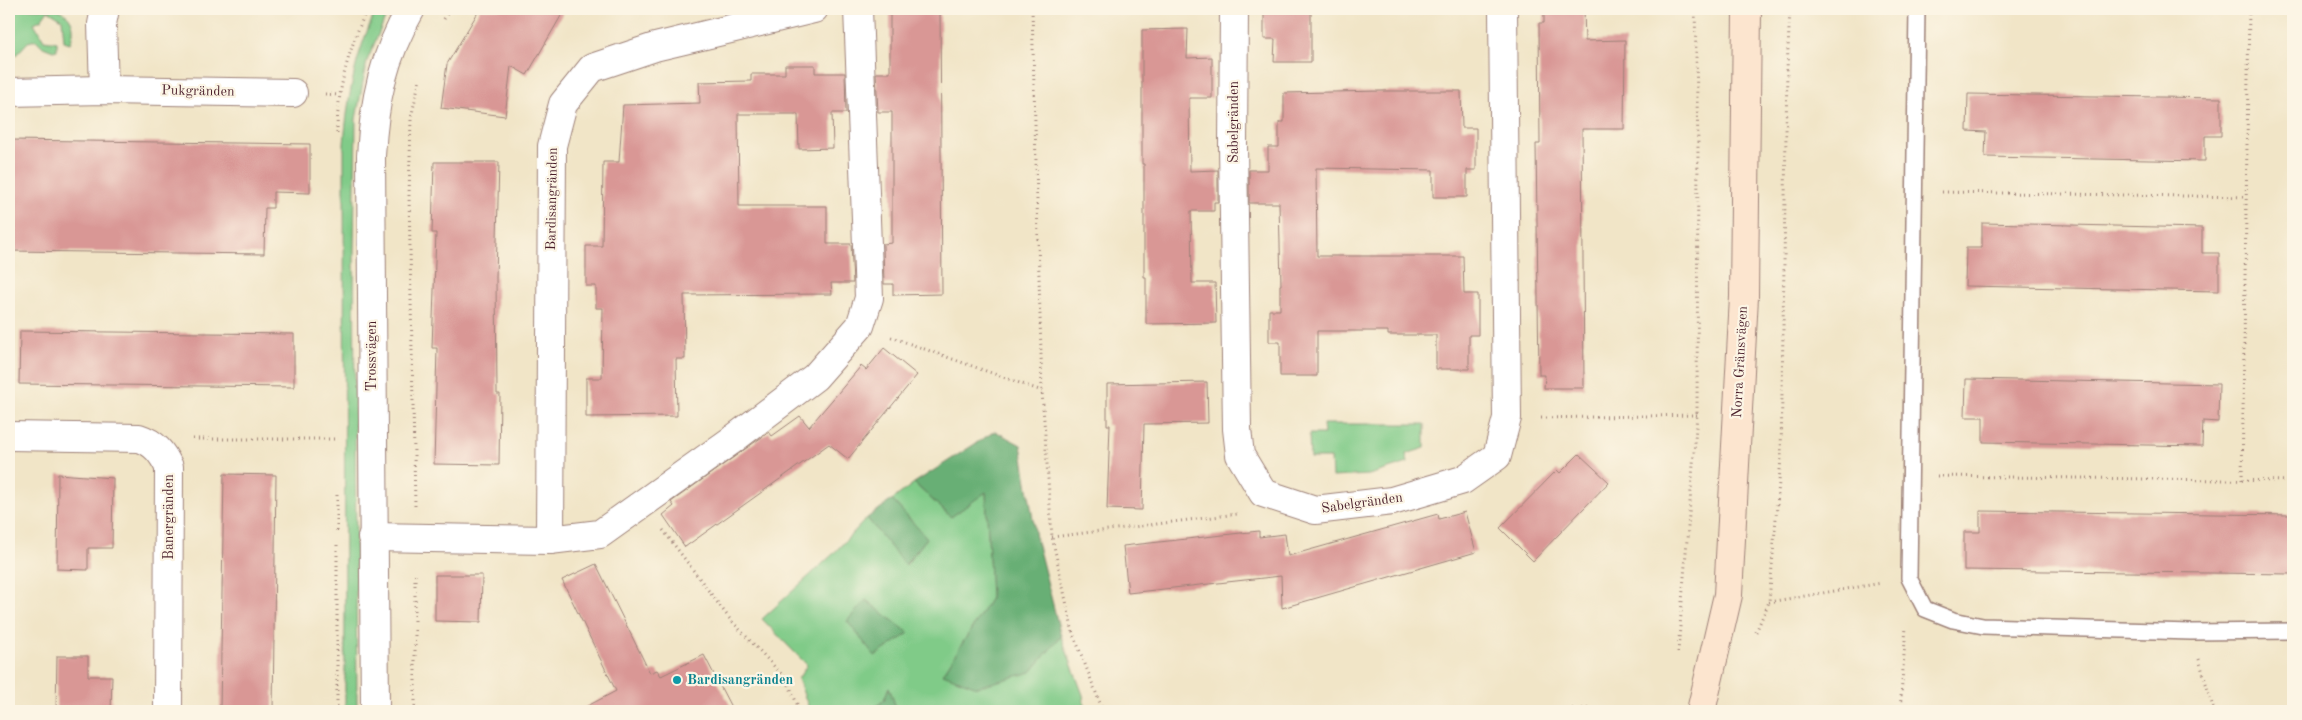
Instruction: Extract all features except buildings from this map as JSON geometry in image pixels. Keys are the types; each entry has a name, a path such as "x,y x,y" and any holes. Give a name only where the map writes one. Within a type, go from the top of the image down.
{"street":[{"path":"104,90 102,24 105,9"},
{"name":"Trossvägen","path":"375,711 372,537 371,156 373,114 379,83 394,40 411,9"},
{"name":"Bardisangränden","path":"550,540 552,146 563,104 592,68 655,47 814,9"},
{"path":"372,537 550,540 600,534 815,377 860,326 869,298 858,9"},
{"name":"Sabelgränden","path":"1234,9 1233,145 1237,429 1240,455 1263,493 1315,510 1392,501 1463,480 1497,456 1508,418 1504,9"},
{"name":"Norra Gränsvägen","path":"1700,711 1728,595 1744,297 1747,9"},
{"name":"Pukgränden","path":"9,92 104,90 293,92"},
{"path":"9,436 139,438 150,441 162,452"},
{"name":"Banergränden","path":"162,452 169,467 168,711"}],"lane":[{"path":"1918,9 1909,578 1925,609 1960,622 1983,626 2191,632 2293,632"}],"path":[{"path":"441,26 450,9"},
{"path":"1032,9 1042,391 1052,537 1072,633 1103,711"},
{"path":"1677,661 1696,415 1698,143 1695,9"},
{"path":"2242,480 2250,9"},
{"path":"415,711 415,537 409,196 411,118 421,71"},
{"path":"1916,192 2247,197"},
{"path":"860,326 1042,391"},
{"path":"1508,418 1696,415"},
{"path":"162,452 179,439 338,439"},
{"path":"1911,476 2293,481"},
{"path":"1052,537 1239,514 1263,493"},
{"path":"643,503 729,618 787,680 800,711"},
{"path":"1769,602 1909,578 1900,711"},
{"path":"2191,632 2214,711"},
{"path":"1372,711 1642,708"}],"green space":[{"path":"9,9 56,9 61,11 72,22 73,32 70,43 64,41 62,19 48,10 41,20 34,23 44,40 57,42 57,50 53,51 43,47 36,40 28,42 16,55 9,55"},
{"path":"377,9 389,9 367,61 356,119 354,249 357,711 345,711 344,144 348,109 358,58 369,25"},
{"path":"1323,424 1425,424 1425,448 1406,454 1408,463 1369,475 1332,477 1331,458 1310,458 1309,434 1324,434"},
{"path":"995,431 1021,445 1036,538 1061,636 1031,672 977,687 943,674 991,598 986,492 951,517 914,483"},
{"path":"914,483 951,517 986,491 991,598 943,674 1030,672 1061,636 1083,695 1085,711 897,711 889,687 884,700 871,711 810,711 798,679 807,665 762,619 832,555 867,518 906,565 927,538 892,500"},
{"path":"892,500 927,538 905,565 867,518"},
{"path":"866,600 909,633 875,656 847,621"},
{"path":"889,687 897,711 871,711 884,700"}],"place":[{"name":"Bardisangränden","path":"677,680"}]}
